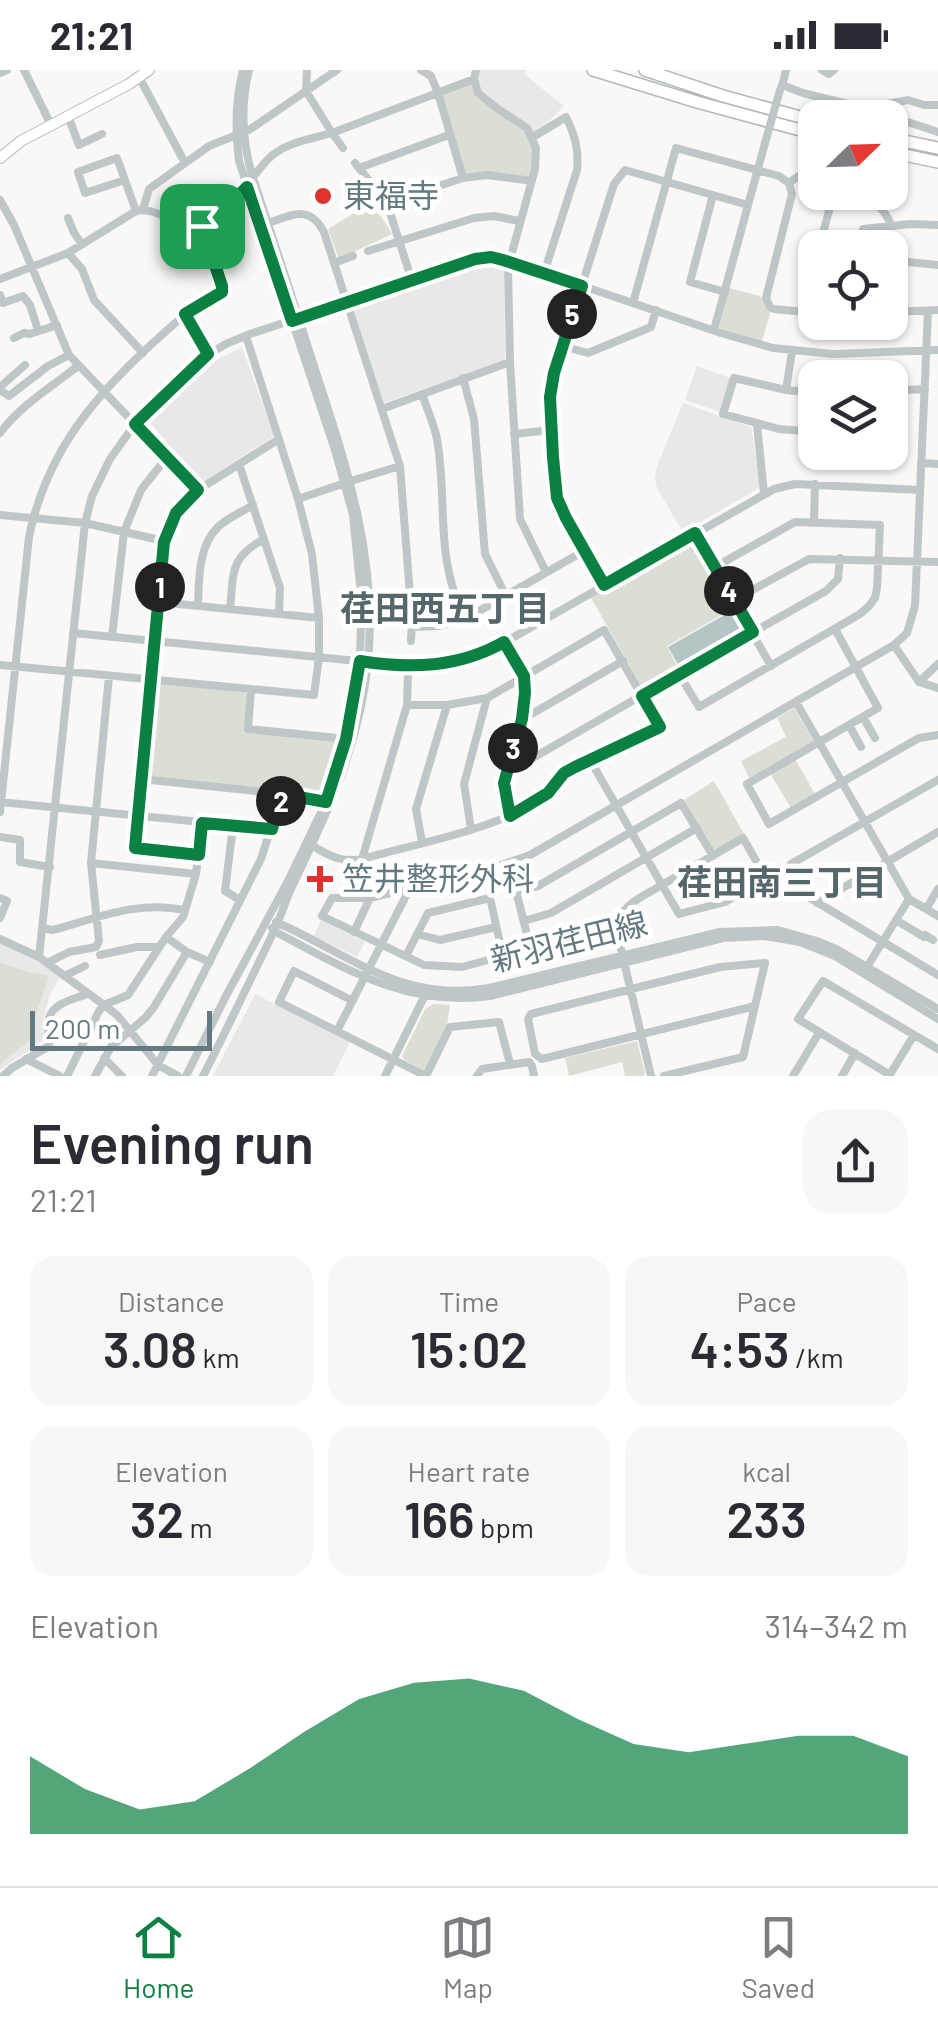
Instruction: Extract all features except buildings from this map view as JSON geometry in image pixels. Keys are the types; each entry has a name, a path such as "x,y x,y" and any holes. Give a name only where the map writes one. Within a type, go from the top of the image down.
{"highway":[{"path":"593,70 798,129"},
{"path":"644,70 798,116"},
{"path":"908,142 938,148"},
{"path":"908,156 938,162"}],"main road":[{"path":"0,158 15,145 149,70"}],"street":[{"path":"232,70 244,72 238,94 240,161 268,224 295,320"},
{"path":"307,70 306,91 343,148"},
{"path":"0,279 68,253 140,210 149,188 209,146 239,133 336,70"},
{"path":"421,70 431,76 438,92 463,178"},
{"path":"714,330 786,70"},
{"path":"822,70 828,74 834,70"},
{"path":"26,72 51,125"},
{"path":"125,180 85,193 78,172 117,158 140,210 183,225 202,226 217,218 276,151 438,92 475,74 478,93 528,128 537,158 509,262 510,362 520,520 546,572"},
{"path":"139,77 185,163"},
{"path":"781,88 831,100"},
{"path":"908,102 938,105"},
{"path":"68,116 79,145 99,137"},
{"path":"533,136 566,117 573,130 578,158 544,273"},
{"path":"908,122 938,132"},
{"path":"412,280 387,203 357,166 449,135"},
{"path":"634,303 676,148 779,176 789,184 792,194 766,298 774,309 798,312"},
{"path":"604,585 557,498 550,397 562,346 614,184 625,170 748,205"},
{"path":"387,203 487,174 532,181"},
{"path":"789,184 798,176"},
{"path":"203,1076 276,927 344,770 361,706 369,606 365,552 348,482 250,182"},
{"path":"713,194 690,282 725,292"},
{"path":"0,200 69,355 198,490"},
{"path":"882,210 892,225"},
{"path":"268,224 306,214 314,217 324,232 400,466 411,640"},
{"path":"368,251 474,218 494,216 519,221"},
{"path":"68,218 82,244"},
{"path":"863,230 892,225 938,225"},
{"path":"202,226 222,292 185,314 82,416 51,467 33,518 1,806 56,807 272,829"},
{"path":"68,253 82,269 94,300 143,354"},
{"path":"334,263 353,256"},
{"path":"44,960 84,523 110,458 135,424 208,354 246,336 475,259 491,257 760,345 832,354 938,350"},
{"path":"908,262 938,265"},
{"path":"0,295 3,303 23,296 30,304 38,330"},
{"path":"562,346 588,353 650,327 656,310"},
{"path":"406,956 428,913 490,898 503,956 462,967 424,965 322,916 332,898 370,898 520,859 856,668 894,645 906,632 914,615 926,350 933,310 908,311"},
{"path":"185,314 208,354"},
{"path":"14,338 57,325"},
{"path":"0,665 314,695 319,657 316,576 298,499 246,336"},
{"path":"786,390 792,351"},
{"path":"24,365 0,388 9,396 69,355"},
{"path":"382,408 510,362"},
{"path":"0,431 78,366"},
{"path":"463,378 474,419 486,554 506,596"},
{"path":"798,391 734,378 723,414 757,425 798,431"},
{"path":"908,390 924,389"},
{"path":"422,394 437,440 445,558 450,583 465,619"},
{"path":"757,425 764,493"},
{"path":"514,434 551,430"},
{"path":"199,855 135,848 164,542 176,513 198,490 279,439"},
{"path":"112,637 124,532 140,490 167,457"},
{"path":"921,463 938,464"},
{"path":"240,464 280,588 278,613"},
{"path":"298,499 400,466"},
{"path":"73,633 408,666 439,665 478,656 764,493 786,485 814,484 920,490"},
{"path":"814,484 814,522"},
{"path":"198,605 200,568 208,542 217,528 253,505"},
{"path":"0,514 84,523 164,542"},
{"path":"680,674 699,708 860,614 874,598 880,525 789,524 714,567"},
{"path":"695,533 772,666"},
{"path":"230,608 234,570 240,556 264,539"},
{"path":"412,627 439,626 465,619 584,551"},
{"path":"505,774 826,590 838,579 840,558"},
{"path":"734,600 809,559 938,562"},
{"path":"159,602 319,618"},
{"path":"835,629 878,708 747,784 769,824 918,738 938,734"},
{"path":"313,846 335,858 362,859 510,816 548,793 564,773 660,727 604,630 487,698 407,706"},
{"path":"504,642 524,676 525,693 522,719 505,774 504,794 510,816"},
{"path":"894,645 919,682 938,688"},
{"path":"186,1076 326,802 364,661"},
{"path":"522,719 622,661"},
{"path":"919,682 938,664"},
{"path":"362,859 407,706 408,674"},
{"path":"44,960 96,947 100,940 91,863 109,676"},
{"path":"251,690 248,729 346,739"},
{"path":"472,828 464,784 487,698"},
{"path":"796,702 909,898 938,916"},
{"path":"422,842 416,809 447,705"},
{"path":"863,717 875,738"},
{"path":"849,725 861,747"},
{"path":"590,760 647,857 662,885 678,914 725,902 766,878 743,838 713,856 662,885 628,905 618,918 622,959 650,1076"},
{"path":"141,779 326,802"},
{"path":"938,780 791,864 810,898 938,974"},
{"path":"152,1076 261,859 282,794"},
{"path":"616,928 531,950 516,892 538,886 682,803 713,856"},
{"path":"26,1059 64,1076 104,1005 128,995 183,917 196,874 202,823"},
{"path":"233,826 225,891 240,900"},
{"path":"524,921 551,913 697,828"},
{"path":"818,902 938,832"},
{"path":"0,837 20,840 20,862 50,867"},
{"path":"91,863 196,874"},
{"path":"338,1031 410,888"},
{"path":"926,909 938,889"},
{"path":"0,898 6,902 0,918"},
{"path":"354,932 370,898"},
{"path":"865,970 909,898"},
{"path":"44,928 53,930 130,908 185,910"},
{"name":"新羽荏田線","path":"266,920 388,987 458,999 490,996 622,959 723,938 764,936 835,956 938,1009"},
{"path":"896,920 933,940"},
{"path":"417,934 440,940 496,927"},
{"path":"166,937 210,962"},
{"path":"0,939 44,960 104,1005 158,1065 178,1076"},
{"path":"100,955 137,947 160,947"},
{"path":"95,1076 120,1038 154,1007 188,952"},
{"path":"664,1076 744,1057 765,963 720,967 531,1014 528,1019 535,1054 542,1059 755,1006"},
{"path":"64,976 85,966"},
{"name":"新羽荏田線","path":"865,970 938,1019"},
{"path":"353,1001 294,971 279,1002 426,1076 450,1027 500,1022 510,1064"},
{"path":"914,1035 890,1075 798,1020 822,982 914,1035 938,1049"},
{"path":"385,1076 426,993"},
{"path":"5,1075 49,1046 48,1019 53,1012 87,994"},
{"path":"793,1076 820,1033"},
{"path":"842,1076 855,1053"},
{"path":"104,1058 122,1076"},
{"path":"477,1076 482,1069 528,1062 534,1076"}],"shaded area":[{"path":"476,70 527,70 524,74 564,106 533,137 478,93"},
{"path":"474,79 478,93 533,137 532,181 487,175 463,178 438,93"},
{"path":"372,202 392,234 339,259 328,229"},
{"path":"477,263 504,265 505,360 384,403 351,305"},
{"path":"729,288 760,296 771,310 762,341 719,328"},
{"path":"242,347 274,436 201,483 150,422 212,362"},
{"path":"697,366 730,378 720,412 685,400"},
{"path":"683,403 751,427 761,487 683,532 655,479"},
{"path":"694,536 736,607 667,646 679,670 644,691 590,596"},
{"path":"735,609 747,628 680,668 668,647"},
{"path":"157,683 245,692 245,732 335,741 337,746 320,795 148,777 144,773 153,687"},
{"path":"794,708 814,742 749,778 741,761 786,737 777,718"},
{"path":"795,759 815,794 791,808 770,773"},
{"path":"714,781 744,834 713,852 684,800"},
{"path":"321,920 365,942 357,957 314,936"},
{"path":"0,943 61,975 49,997 45,1039 0,1070"},
{"path":"0,963 49,976 35,1017 34,1037 0,1064"},
{"path":"255,994 350,1042 333,1076 213,1076"},
{"path":"433,1004 450,1005 447,1026 423,1070 402,1056 425,1009"},
{"path":"637,1041 644,1076 625,1076 622,1062 569,1076 565,1058"}],"place":[{"name":"東福寺","path":"323,196"},
{"name":"笠井整形外科","path":"320,879"}],"district":[{"name":"荏田西五丁目","path":"445,609"},
{"name":"荏田南三丁目","path":"782,883"}],"route":[{"path":"247,187 292,321 491,257 582,286 550,397 556,492 566,518 604,585 695,533 753,632 642,696 660,727 564,773 537,802 510,816 505,774 522,719 525,693 524,676 504,642 478,656 439,665 360,661 352,715 326,802 282,794 272,829 202,823 199,855 135,848 164,542 176,513 198,490 135,424 208,354 185,314 222,292 202,226 217,218 247,187"}]}
